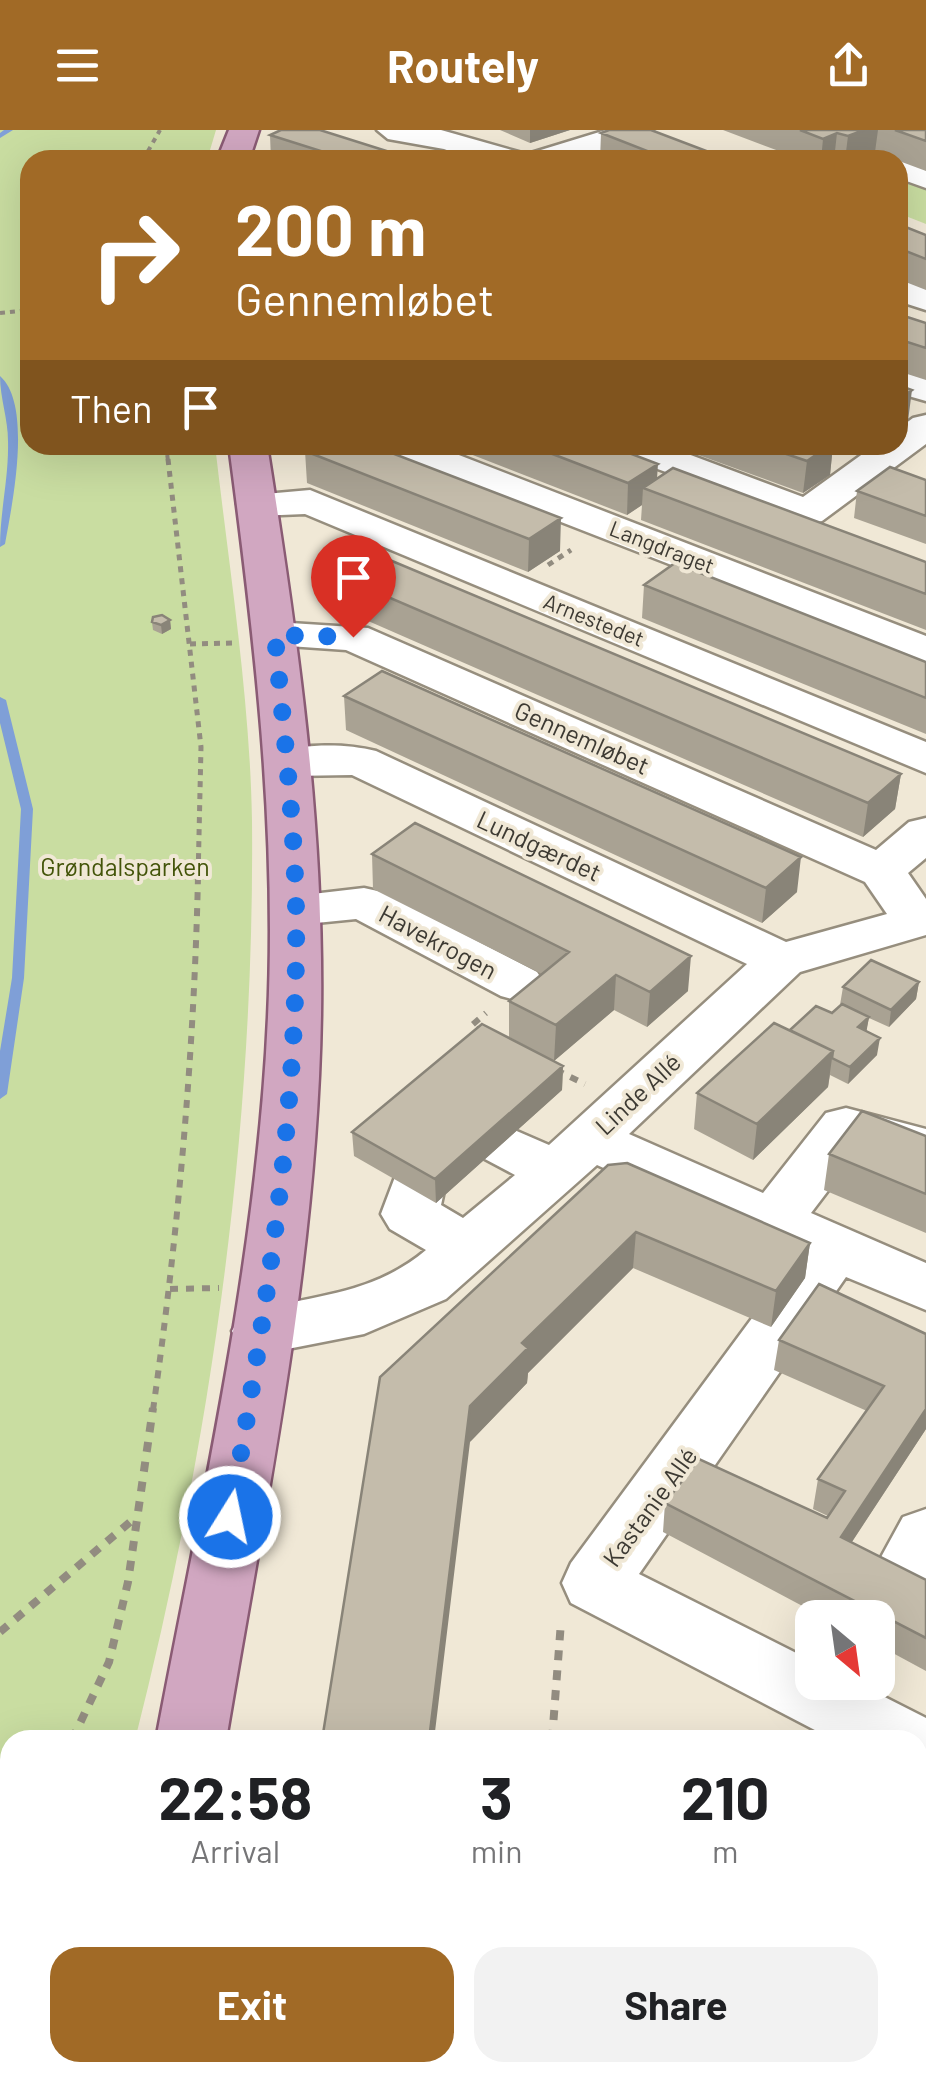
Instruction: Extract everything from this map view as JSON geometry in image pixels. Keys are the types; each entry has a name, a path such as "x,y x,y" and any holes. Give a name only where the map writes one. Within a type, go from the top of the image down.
{"main road":[{"path":"193,1730 262,1331 290,1098 296,909 290,762 250,455"}],"street":[{"path":"574,150 638,130 670,142"},
{"path":"380,138 450,141 468,150"},
{"name":"Langdraget","path":"424,455 926,651"},
{"path":"655,455 808,512 869,455"},
{"name":"Arnestedet","path":"257,504 310,502 926,759"},
{"name":"Gennemløbet","path":"275,635 353,637 882,872"},
{"name":"Lundgærdet","path":"290,762 360,761 782,960"},
{"path":"882,872 926,832"},
{"name":"Linde Allé","path":"262,1331 364,1312 424,1284 589,1139 782,960 922,920 882,872"},
{"name":"Havekrogen","path":"296,909 364,903 519,984"},
{"path":"773,1222 846,1127 926,1148"},
{"path":"503,1144 589,1139 926,1288"},
{"path":"415,1192 410,1214 468,1248"},
{"name":"Kastanie Allé","path":"835,1249 595,1583 882,1730"}],"path":[{"path":"77,1730 109,1662 128,1582 170,1289 196,983 201,747 167,455"},
{"path":"514,587 608,526"},
{"path":"488,1035 471,1026 519,984"},
{"path":"540,1061 589,1139"},
{"path":"0,1632 136,1516"},
{"path":"553,1730 561,1618 595,1583"}],"green space":[{"name":"Grøndalsparken","path":"0,130 216,130 210,150 20,150 20,455 216,455 243,680 250,775 251,937 246,1053 223,1284 186,1514 137,1730 0,1730"},
{"path":"908,177 926,184 926,224 908,217"}],"building":[{"path":"281,130 320,130 383,150 317,150 270,135"},
{"path":"651,130 704,150 644,150 601,133"},
{"path":"800,130 864,130 823,139"},
{"path":"895,130 926,130 926,141"},
{"path":"908,228 926,235 926,259 908,252"},
{"path":"908,317 926,323 926,348 908,342"},
{"path":"315,455 397,455 561,518 529,539"},
{"path":"555,455 634,455 658,464 628,483"},
{"path":"789,455 816,455 807,461"},
{"path":"890,467 926,480 926,516 857,491"},
{"path":"673,468 926,562 926,594 643,488"},
{"path":"361,548 901,774 868,803 325,570"},
{"path":"675,563 926,662 926,698 644,585"},
{"path":"162,615 170,620 161,625 152,622 153,617"},
{"path":"382,671 801,857 766,888 344,696"},
{"path":"415,823 691,956 650,992 616,975 556,1025 509,1001 569,952 372,854"},
{"path":"871,960 919,982 891,1010 843,987"},
{"path":"842,1004 869,1017 858,1027 880,1038 850,1067 832,1058 833,1051 790,1030 816,1006 832,1013"},
{"path":"774,1023 833,1051 757,1124 697,1093"},
{"path":"482,1024 563,1066 435,1179 352,1132"},
{"path":"862,1111 926,1136 926,1194 829,1154"},
{"path":"627,1163 810,1243 776,1291 636,1232 522,1343 528,1348 470,1406 430,1730 324,1730 380,1377 608,1165"},
{"path":"819,1284 926,1334 926,1409 841,1537 926,1580 926,1638 895,1622 895,1600 853,1600 665,1503 699,1459 827,1518 845,1491 818,1479 884,1386 779,1340"}],"waterway":[{"path":"0,136 9,130"},
{"path":"0,379 8,397 13,438 11,482 0,544"},
{"path":"0,700 27,809 18,978 0,1094"}],"route":[{"path":"230,1517 269,1290 290,1098 296,909 290,762 275,635 353,637"}]}
